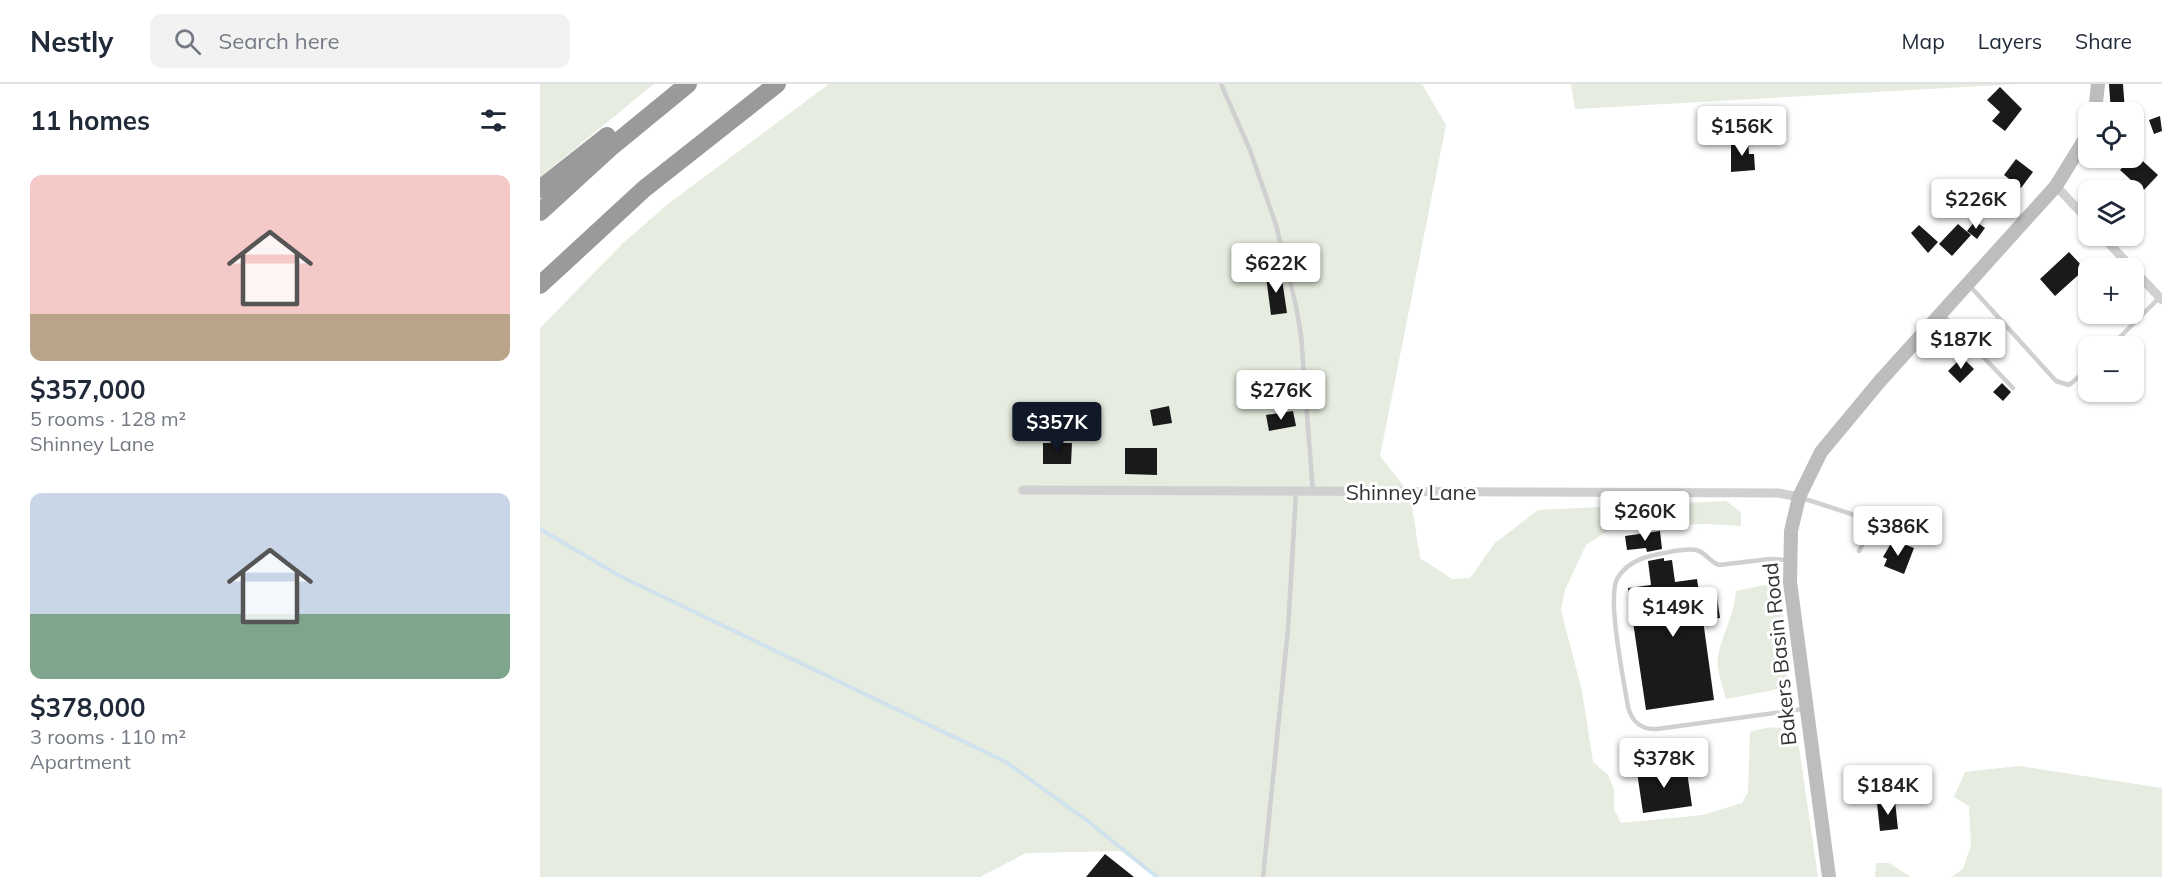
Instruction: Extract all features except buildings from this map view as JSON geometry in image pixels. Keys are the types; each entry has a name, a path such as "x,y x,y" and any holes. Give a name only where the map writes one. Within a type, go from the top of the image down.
{"highway":[{"path":"540,189 602,140 683,84"},
{"path":"540,212 610,148 688,84"},
{"path":"540,285 652,182 777,84"}],"main road":[{"path":"2096,102 2098,84"},
{"name":"Bakers Basin Road","path":"1829,877 1806,708 1790,560 1793,520 1799,497 1821,452 1941,312 2056,186 2078,150"}],"street":[{"path":"2056,186 2078,209"},
{"path":"2112,246 2161,298"},
{"name":"Shinney Lane","path":"1023,489 1296,493 1778,493 1799,497"}],"lane":[{"path":"1221,84 1250,150 1276,225 1296,306 1301,335 1313,493"},
{"path":"1967,284 2056,381 2069,385 2078,377"},
{"path":"2121,336 2161,298"},
{"path":"1941,312 2013,388"},
{"path":"1263,877 1288,630 1296,493"},
{"path":"1799,497 1913,534"},
{"path":"1859,551 1875,520"},
{"path":"1790,560 1770,559 1719,565 1700,551 1690,550 1647,556 1630,564 1618,578 1615,586 1614,606 1629,712 1636,723 1644,728 1657,729 1806,708"}],"shaded area":[{"path":"540,84 654,84 540,177"},
{"path":"829,84 1422,84 1446,125 1380,456 1410,494 1420,558 1452,579 1470,578 1495,543 1538,510 1726,501 1741,512 1741,526 1706,524 1612,528 1586,545 1565,590 1561,610 1582,691 1593,762 1608,775 1614,790 1614,809 1621,823 1703,815 1742,803 1748,792 1750,732 1765,728 1786,730 1791,733 1799,747 1818,877 1155,877 1121,851 1026,853 980,877 540,877 540,328 623,243 668,204"},
{"path":"1571,84 2017,84 1575,109"},
{"path":"1764,585 1781,589 1788,672 1784,684 1774,690 1726,699 1719,672 1718,656 1736,591"},
{"path":"2019,766 2162,788 2162,877 1951,877 1963,869 1971,845 1969,806 1954,797 1965,772"},
{"path":"1876,863 1889,863 1911,877 1875,877"}],"waterway":[{"path":"540,529 620,576 1006,762 1089,822 1157,877"}]}
